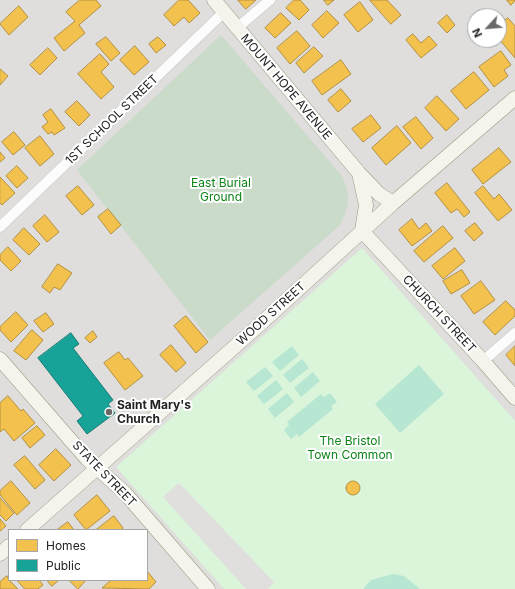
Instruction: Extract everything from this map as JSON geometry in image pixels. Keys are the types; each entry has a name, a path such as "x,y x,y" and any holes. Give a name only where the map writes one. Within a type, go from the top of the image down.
{"street":[{"name":"MOUNT HOPE AVENUE","path":"214,0 359,173 380,194 393,203"},
{"path":"237,28 270,0"},
{"name":"1ST SCHOOL STREET","path":"0,227 224,12"},
{"name":"WOOD STREET","path":"28,529 393,203 515,98"},
{"name":"MOUNT HOPE AVENUE","path":"359,173 366,205 362,231"},
{"name":"CHURCH STREET","path":"362,231 483,361 515,398"},
{"path":"483,361 515,333"},
{"name":"STATE STREET","path":"0,359 97,468 125,494 208,589"},
{"path":"0,554 8,547"}],"shaded area":[{"path":"0,0 515,0 515,589 0,589"},
{"path":"179,483 274,582 268,589 246,589 163,497"}],"green space":[{"name":"East Burial Ground","path":"221,35 341,175 348,194 348,200 343,219 339,226 210,340 77,170"},
{"name":"The Bristol Town Common","path":"362,248 515,421 515,589 224,589 116,467"},
{"path":"292,346 299,355 280,371 272,362"},
{"path":"302,359 309,368 290,383 283,375"},
{"path":"419,365 444,394 400,433 375,404"},
{"path":"265,367 273,376 254,391 246,382"},
{"path":"313,372 320,381 301,397 294,388"},
{"path":"276,380 283,389 264,404 257,396"},
{"path":"287,393 294,402 275,418 268,409"},
{"path":"330,393 337,402 331,406 333,409 299,437 297,434 291,439 284,430 289,425 287,422 321,394 324,397"},
{"path":"393,574 404,576 420,589 363,589 371,580"}],"building: Homes":[{"path":"80,0 96,0 101,6 79,25 85,33 64,51 54,38 75,21 66,12"},
{"path":"179,0 188,0 200,13 189,23 184,17 174,26 164,15"},
{"path":"238,0 256,0 246,9"},
{"path":"294,0 300,0 309,10 299,20 286,8"},
{"path":"324,0 334,0 328,5"},
{"path":"370,0 387,0 401,15 391,24"},
{"path":"507,0 515,0 515,1 511,5"},
{"path":"360,2 373,20 358,32 344,15"},
{"path":"19,6 28,17 9,35 0,24"},
{"path":"327,11 339,23 323,38 312,25"},
{"path":"281,13 291,23 275,38 265,28"},
{"path":"447,15 455,25 447,33 438,23"},
{"path":"508,18 515,26 515,58 507,48"},
{"path":"297,31 310,46 290,64 277,48"},
{"path":"413,34 421,43 429,36 437,45 421,58 406,40"},
{"path":"106,37 120,53 111,61 96,44"},
{"path":"158,37 166,45 156,53 149,44"},
{"path":"135,46 149,62 134,75 120,60"},
{"path":"314,47 323,56 304,73 296,63"},
{"path":"48,48 57,58 40,75 30,65"},
{"path":"501,51 511,65 504,70 508,76 494,87 479,67"},
{"path":"100,54 109,64 101,72 114,87 101,99 78,74"},
{"path":"341,60 351,74 322,95 312,81"},
{"path":"0,69 8,76 0,85"},
{"path":"474,72 489,90 466,109 451,91"},
{"path":"341,89 351,101 338,112 328,100"},
{"path":"437,96 459,119 446,131 425,108"},
{"path":"77,101 90,115 79,126 65,112"},
{"path":"51,109 65,128 54,135 52,132 48,134 42,127 48,122 43,115"},
{"path":"371,115 381,128 363,142 352,129"},
{"path":"416,117 433,138 421,149 403,127"},
{"path":"397,126 411,143 386,165 372,148"},
{"path":"14,132 25,145 13,155 2,142"},
{"path":"40,136 54,154 40,166 25,148"},
{"path":"499,148 511,162 483,184 472,170"},
{"path":"0,152 5,158 0,162"},
{"path":"17,166 28,178 17,188 6,176"},
{"path":"0,177 15,193 2,205 0,203"},
{"path":"447,183 470,212 464,217 457,209 451,213 435,193"},
{"path":"78,186 94,205 82,215 66,196"},
{"path":"483,186 494,199 499,194 512,210 498,221 475,193"},
{"path":"108,209 121,225 111,234 98,217"},
{"path":"45,215 59,232 47,242 33,226"},
{"path":"412,219 419,229 426,223 432,231 412,246 399,230"},
{"path":"475,223 483,233 474,241 465,231"},
{"path":"443,226 453,238 424,262 414,251"},
{"path":"24,228 40,244 29,255 13,240"},
{"path":"8,247 21,261 11,271 0,260 0,255"},
{"path":"455,248 465,261 443,279 432,266"},
{"path":"58,264 72,273 60,290 54,287 50,293 42,287"},
{"path":"462,270 470,283 451,294 443,281"},
{"path":"481,281 495,300 474,314 461,296"},
{"path":"506,301 515,310 515,316 495,335 483,322"},
{"path":"16,312 28,325 11,342 0,330 0,327"},
{"path":"46,313 54,324 43,332 34,321"},
{"path":"186,316 208,342 196,353 174,326"},
{"path":"32,330 43,340 26,360 14,351"},
{"path":"93,331 97,337 90,343 85,338"},
{"path":"171,345 186,363 176,372 160,355"},
{"path":"515,346 515,366 506,355"},
{"path":"119,352 125,360 128,358 143,376 125,390 104,363"},
{"path":"8,396 21,411 23,409 35,423 14,441 4,429 0,432 0,403"},
{"path":"37,426 45,435 30,448 22,438"},
{"path":"56,449 71,465 54,481 39,465"},
{"path":"25,456 45,480 35,489 14,465"},
{"path":"11,481 30,503 17,515 0,495 0,491"},
{"path":"353,481 358,483 360,488 358,493 353,495 348,493 346,488 348,483"},
{"path":"97,495 110,511 87,529 85,529 74,515"},
{"path":"0,498 14,513 6,521 0,515"},
{"path":"114,516 123,528 122,529 97,529"},
{"path":"0,519 6,526 0,531"},
{"path":"68,522 73,529 58,529"},
{"path":"148,572 156,582 149,589 102,588 110,581 148,581"},
{"path":"7,576 8,581 10,581 18,589 0,589 0,582"},
{"path":"18,581 40,581 43,585 38,589 25,589"},
{"path":"48,581 58,581 52,586"},
{"path":"70,581 85,581 78,589"}],"building: Public":[{"path":"71,333 79,344 73,348 113,400 108,404 115,413 87,434 77,421 83,416 38,358"}],"place":[{"name":"Saint Mary's Church","path":"109,412"}]}
